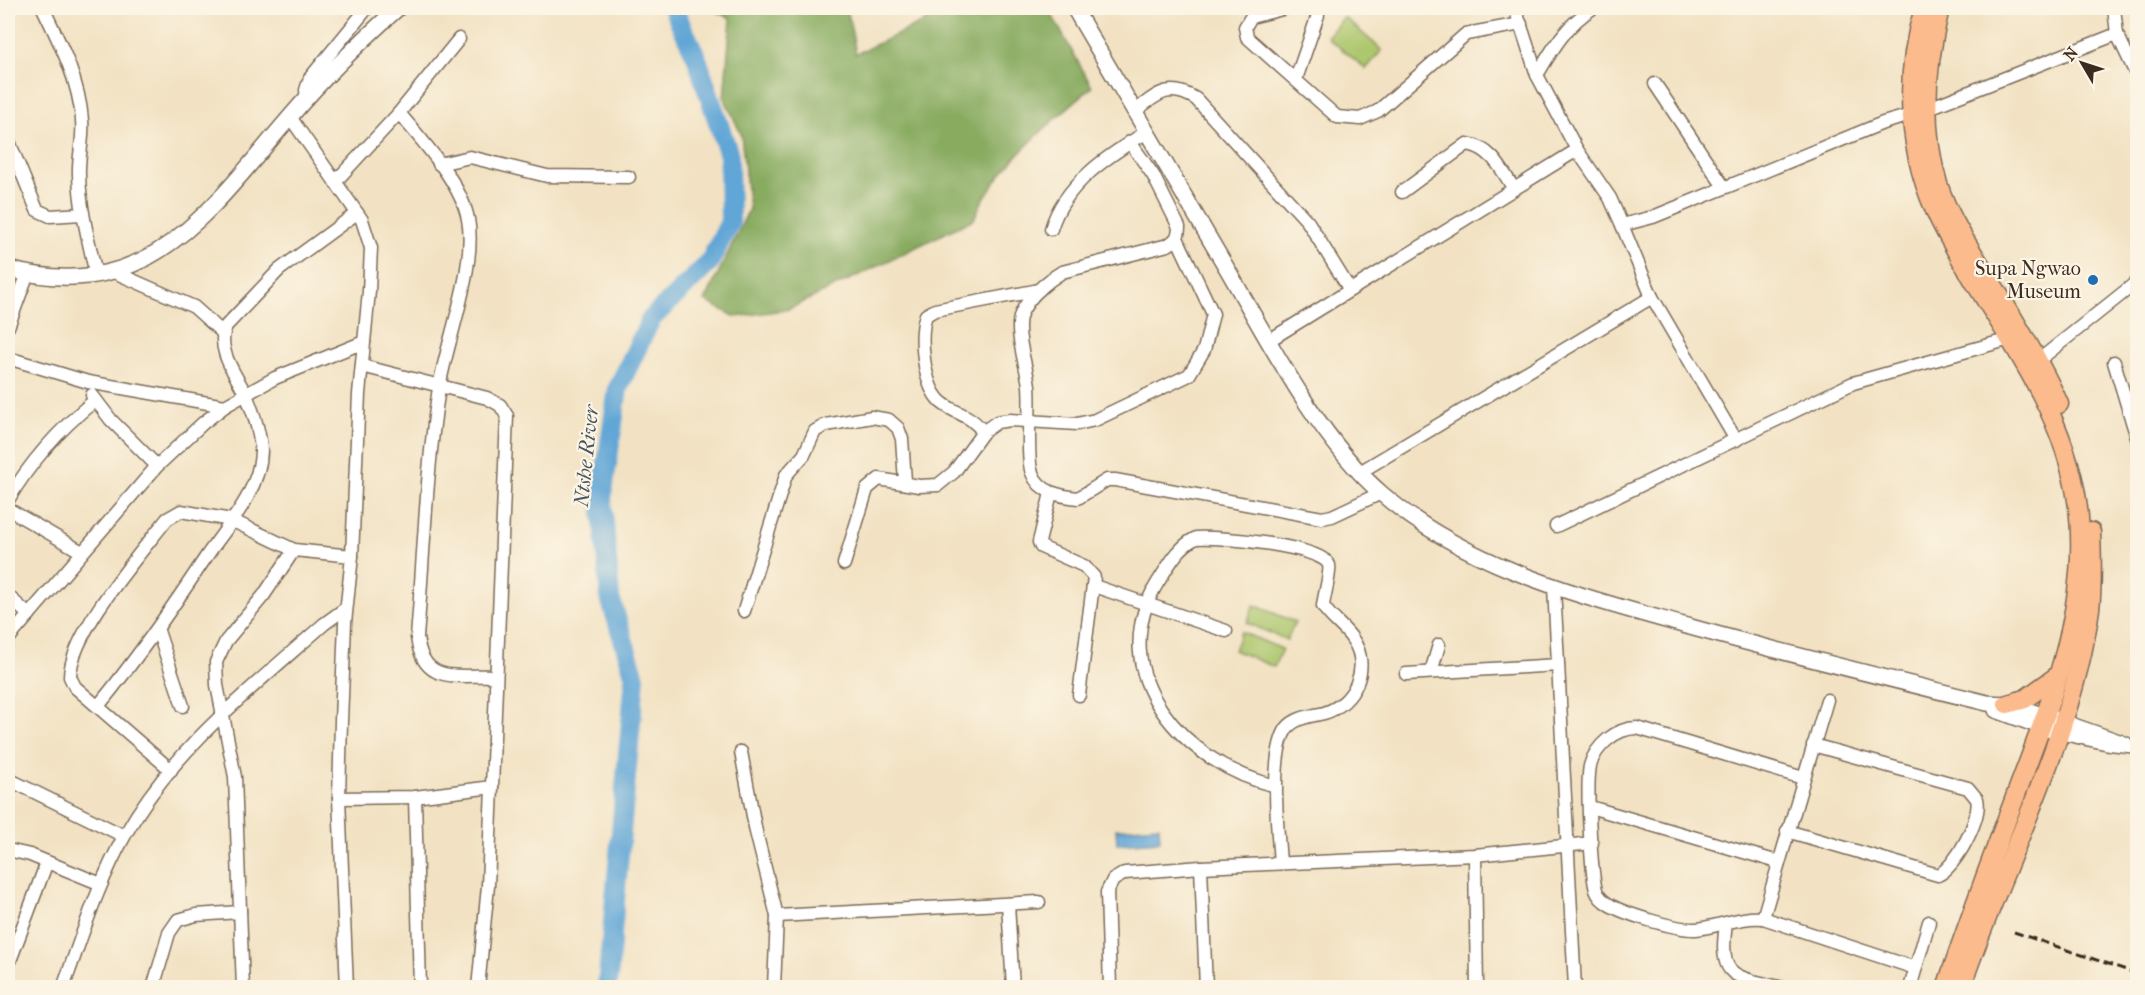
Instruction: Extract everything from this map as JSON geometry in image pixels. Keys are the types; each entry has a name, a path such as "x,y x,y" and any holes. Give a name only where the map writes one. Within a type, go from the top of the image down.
{"main road":[{"path":"1924,8 1917,32 1910,74 1933,163 1951,215 2076,445 2091,521 2090,607 2084,641 2061,727 1980,931 1961,987"},
{"path":"1940,8 1919,112 1922,175 1939,219 2010,339 2033,364 2063,443 2079,518 2076,596 2069,637 2043,722 1946,987"},
{"path":"2007,704 2025,699 2057,676"}],"street":[{"path":"43,8 62,48 81,108 79,172 82,214 96,275"},
{"path":"8,269 68,277 96,275 114,272 162,250 194,226 290,117 398,8"},
{"path":"1074,8 1268,341 1312,408 1360,472 1381,493 1444,537 1554,587 1794,656 1987,703 2007,704 2043,722"},
{"path":"1286,8 1251,17 1246,32 1251,41 1337,117 1360,119 1378,111 1466,33 1521,24"},
{"path":"1296,79 1318,15 1316,8"},
{"path":"1515,8 1537,75 1577,150 1610,198 1652,297 1736,441"},
{"path":"1537,75 1562,34 1576,19 1593,8"},
{"path":"2114,8 2117,34 2138,78"},
{"path":"307,99 306,90 310,78 364,9"},
{"path":"1622,225 1653,217 1883,123 1919,112 2117,34"},
{"path":"335,182 399,113 459,39"},
{"path":"1655,84 1724,187"},
{"path":"1134,112 1163,91 1185,92 1196,99 1308,222 1350,290"},
{"path":"399,113 439,164 465,206 470,236 466,268 439,387 427,502 417,637 419,650 429,669 439,674 496,676"},
{"path":"290,117 357,213 366,228 371,248 352,556 346,608 339,798 347,987"},
{"path":"1052,229 1056,213 1066,194 1130,142 1147,132"},
{"path":"8,139 37,210 50,216 82,214"},
{"path":"844,564 867,489 871,483 885,478 919,486 938,485 954,472 982,432 997,422 1010,420 1077,424 1095,420 1189,375 1196,368 1204,350 1214,314 1177,238 1179,226 1153,175 1130,142"},
{"path":"1402,192 1467,144 1475,145 1492,156 1514,189"},
{"path":"1268,341 1577,150"},
{"path":"439,164 470,157 547,176 629,177"},
{"path":"223,333 249,299 279,270 357,213"},
{"path":"1177,238 1168,245 1062,272 1039,290 1020,316 1031,422 1029,463 1039,484 1051,493 1078,498 1107,480 1115,480 1322,518 1332,516 1381,493"},
{"path":"99,705 158,631 249,494 260,466 257,425 246,394 225,354 223,333 194,307 181,300 150,290 114,272"},
{"path":"8,327 28,273"},
{"path":"2033,364 2138,281"},
{"path":"982,432 967,415 942,402 934,390 926,369 922,336 926,315 934,310 1039,290"},
{"path":"1360,472 1652,297"},
{"path":"1556,526 1853,383 2010,339"},
{"path":"8,639 157,466 225,406 303,365 364,342"},
{"path":"8,358 88,382 225,406"},
{"path":"2114,362 2138,441"},
{"path":"362,366 495,401 505,410 507,416 488,886 478,987"},
{"path":"88,382 94,401 157,466"},
{"path":"8,500 28,468 55,436 94,401"},
{"path":"744,611 786,475 804,454 815,431 826,424 872,417 889,420 897,428 902,439 905,482"},
{"path":"1051,493 1040,533 1041,547 1091,571 1094,586 1079,695"},
{"path":"8,509 82,552"},
{"path":"171,770 99,705 72,684 70,672 75,654 109,595 171,515 181,511 231,520 294,550 352,556"},
{"path":"1276,786 1231,772 1199,752 1178,732 1157,705 1147,682 1139,650 1146,602 1178,552 1196,538 1279,546 1319,555 1326,559 1330,567 1323,606 1331,618 1353,640 1361,661 1360,680 1345,702 1331,711 1297,720 1287,728 1282,740 1276,786 1280,863"},
{"path":"243,987 235,777 216,672 221,651 294,550"},
{"path":"1094,586 1226,631"},
{"path":"1554,587 1575,987"},
{"path":"8,596 29,615"},
{"path":"63,987 101,884 124,836 144,804 197,740 324,624 346,608"},
{"path":"158,631 183,706"},
{"path":"1431,672 1439,645"},
{"path":"1406,674 1558,665"},
{"path":"1763,918 1827,700"},
{"path":"1987,703 1998,710 2135,746"},
{"path":"1803,778 1629,728 1615,733 1596,754 1590,767 1595,887 1604,901 1614,907 1680,928 1695,929 1726,924 1741,918 1763,918 1915,968"},
{"path":"1787,831 1938,874 1947,871 1957,859 1977,811 1977,799 1968,789 1813,745"},
{"path":"741,752 756,832 777,916 774,987"},
{"path":"8,779 124,836"},
{"path":"339,798 415,797 492,786"},
{"path":"415,797 420,987"},
{"path":"1590,807 1778,862"},
{"path":"1110,987 1107,892 1113,880 1125,873 1201,867 1475,855 1592,843"},
{"path":"8,850 19,851 101,884"},
{"path":"1475,855 1477,987"},
{"path":"8,966 47,862"},
{"path":"1201,867 1206,987"},
{"path":"777,916 1039,902"},
{"path":"1008,904 1013,987"},
{"path":"153,987 169,933 178,920 196,915 240,912"},
{"path":"1910,987 1929,922"},
{"path":"1726,924 1723,961 1731,972 1741,977 1782,987"}],"green space":[{"path":"710,8 847,8 856,54 953,8 1048,8 1092,87 1025,147 994,183 974,219 789,309 736,317 705,301 749,209 741,134 724,97 731,19"},
{"path":"1344,17 1382,50 1366,69 1327,37"},
{"path":"1254,605 1295,622 1287,640 1247,623"},
{"path":"1241,632 1282,649 1274,667 1234,650"}],"water":[{"path":"1159,826 1160,841 1117,844 1116,829"}],"waterway":[{"name":"Ntshe River","path":"607,988 635,677 610,598 602,498 618,388 651,319 709,263 730,222 729,155 696,56 673,8"}],"railway":[{"path":"2014,932 2138,974"}],"place":[{"name":"Supa Ngwao Museum","path":"2093,280"}]}
